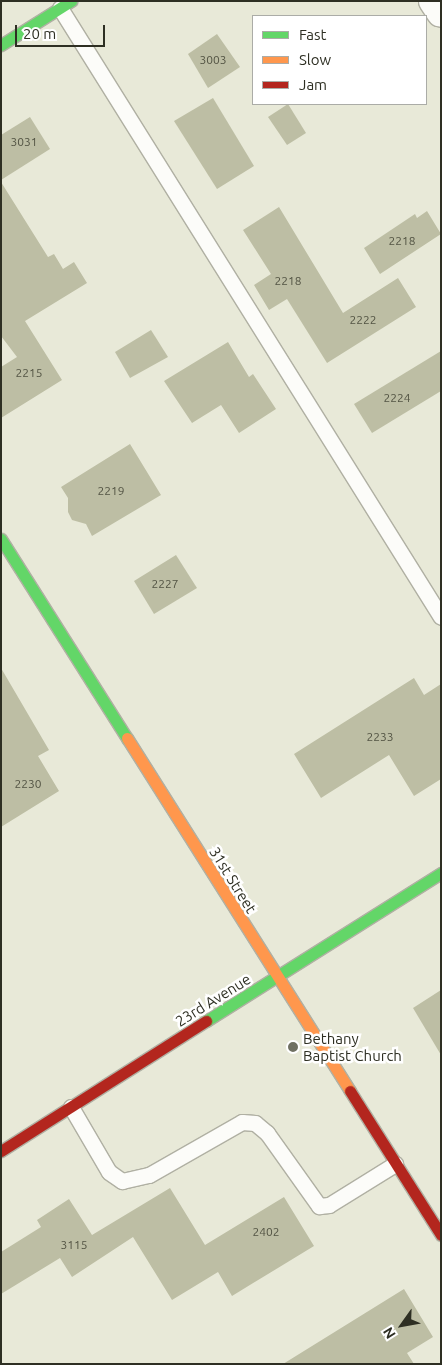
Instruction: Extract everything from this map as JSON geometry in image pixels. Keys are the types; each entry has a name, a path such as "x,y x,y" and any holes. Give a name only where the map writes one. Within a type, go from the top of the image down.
{"street":[{"path":"433,1 441,13"},
{"path":"1,45 65,5"},
{"name":"31st Street","path":"1,539 276,978 441,1235"},
{"name":"23rd Avenue","path":"1,1151 441,874"}],"lane":[{"path":"65,5 441,617"},
{"path":"72,1107 109,1172 122,1181 149,1175 242,1122 255,1123 267,1133 319,1206 329,1205 395,1164"}],"building":[{"path":"217,34 240,67 208,88 188,54"},
{"path":"213,98 254,166 217,189 174,121"},
{"path":"289,105 306,133 287,145 268,117"},
{"path":"30,117 50,149 1,180 1,135"},
{"path":"1,182 48,257 54,254 63,269 74,262 87,283 25,321 62,380 1,418 1,367 17,357 1,336"},
{"path":"279,207 343,313 398,278 416,307 327,363 287,299 269,310 254,285 271,274 243,230"},
{"path":"427,211 441,234 380,274 364,248 415,214 417,218"},
{"path":"151,330 168,357 130,378 115,352"},
{"path":"228,342 249,377 253,374 276,409 239,433 221,405 192,423 164,381"},
{"path":"441,351 441,391 372,433 354,404"},
{"path":"130,444 161,495 92,536 86,524 72,520 68,512 68,498 61,487"},
{"path":"176,555 197,588 154,614 134,581"},
{"path":"1,668 49,750 38,756 59,791 1,827"},
{"path":"414,678 424,695 441,684 441,779 414,796 389,755 321,798 294,754"},
{"path":"441,990 441,1055 413,1008"},
{"path":"170,1188 205,1245 284,1197 314,1246 232,1296 218,1272 172,1300 133,1237 72,1277 60,1258 1,1294 1,1252 41,1227 37,1220 69,1199 92,1235"},
{"path":"404,1289 433,1337 407,1353 414,1364 283,1364"}],"traffic: fast":[{"path":"1,45 71,1"},
{"path":"1,539 127,738"},
{"path":"206,1021 441,873"}],"traffic: slow":[{"path":"127,738 350,1091"}],"traffic: jam":[{"path":"1,1151 206,1021"},
{"path":"350,1091 441,1235"}],"place":[{"name":"Bethany Baptist Church","path":"293,1047"}]}
